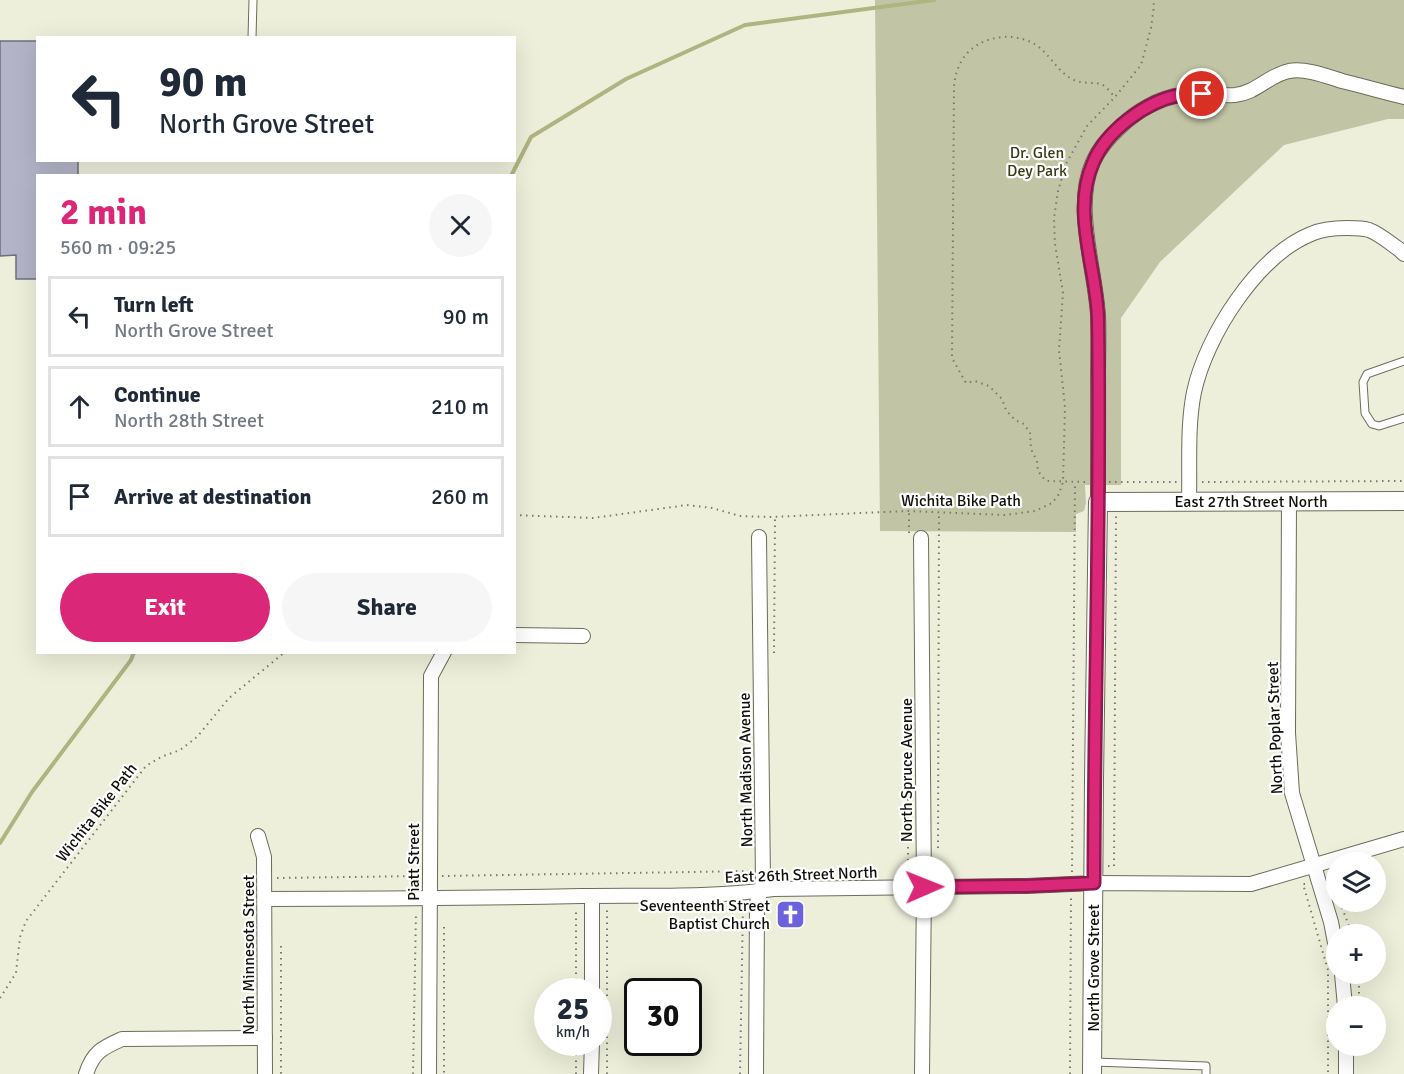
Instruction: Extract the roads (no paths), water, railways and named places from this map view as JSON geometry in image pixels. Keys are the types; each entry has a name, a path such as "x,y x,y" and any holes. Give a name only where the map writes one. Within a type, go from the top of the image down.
{"street":[{"path":"1107,502 1098,482 1098,317 1084,199 1093,162 1112,135 1138,112 1158,102 1179,95 1247,93 1276,75 1290,71 1311,72 1404,98"},
{"path":"1189,501 1191,423 1194,392 1201,368 1222,324 1259,272 1275,256 1292,244 1310,234 1332,229 1370,230 1404,254"},
{"name":"North Poplar Street","path":"1289,501 1288,721 1292,794 1331,924"},
{"name":"East 27th Street North","path":"1107,502 1404,501"},
{"name":"North Grove Street","path":"1092,1068 1094,875 1107,502"},
{"name":"North Madison Avenue","path":"756,1074 757,903 763,882 759,537"},
{"name":"North Spruce Avenue","path":"921,538 924,887 922,1074"},
{"path":"516,635 583,636"},
{"name":"Piatt Street","path":"429,1074 431,676 443,654"},
{"name":"North Minnesota Street","path":"258,836 264,857 266,899 265,1074"},
{"name":"East 26th Street North","path":"266,899 592,896 744,893 773,889 1072,884 1094,875 1251,884 1315,873 1404,839"},
{"path":"592,896 592,978"},
{"path":"86,1074 91,1060 105,1047 122,1040 265,1038"},
{"path":"591,1074 592,1056"},
{"path":"1346,1056 1346,1074"}],"lane":[{"path":"252,36 253,0"},
{"path":"1404,361 1366,374 1363,382 1365,413 1372,424 1379,426 1404,418"},
{"path":"1092,1068 1206,1065 1206,1074"}],"waterway":[{"path":"512,174 531,137 626,79 745,25 934,0"},
{"path":"0,843 32,792 133,654"}],"place":[{"name":"Seventeenth Street Baptist Church","path":"791,914"}],"park label":[{"name":"Dr. Glen Dey Park","path":"1037,161"}]}
